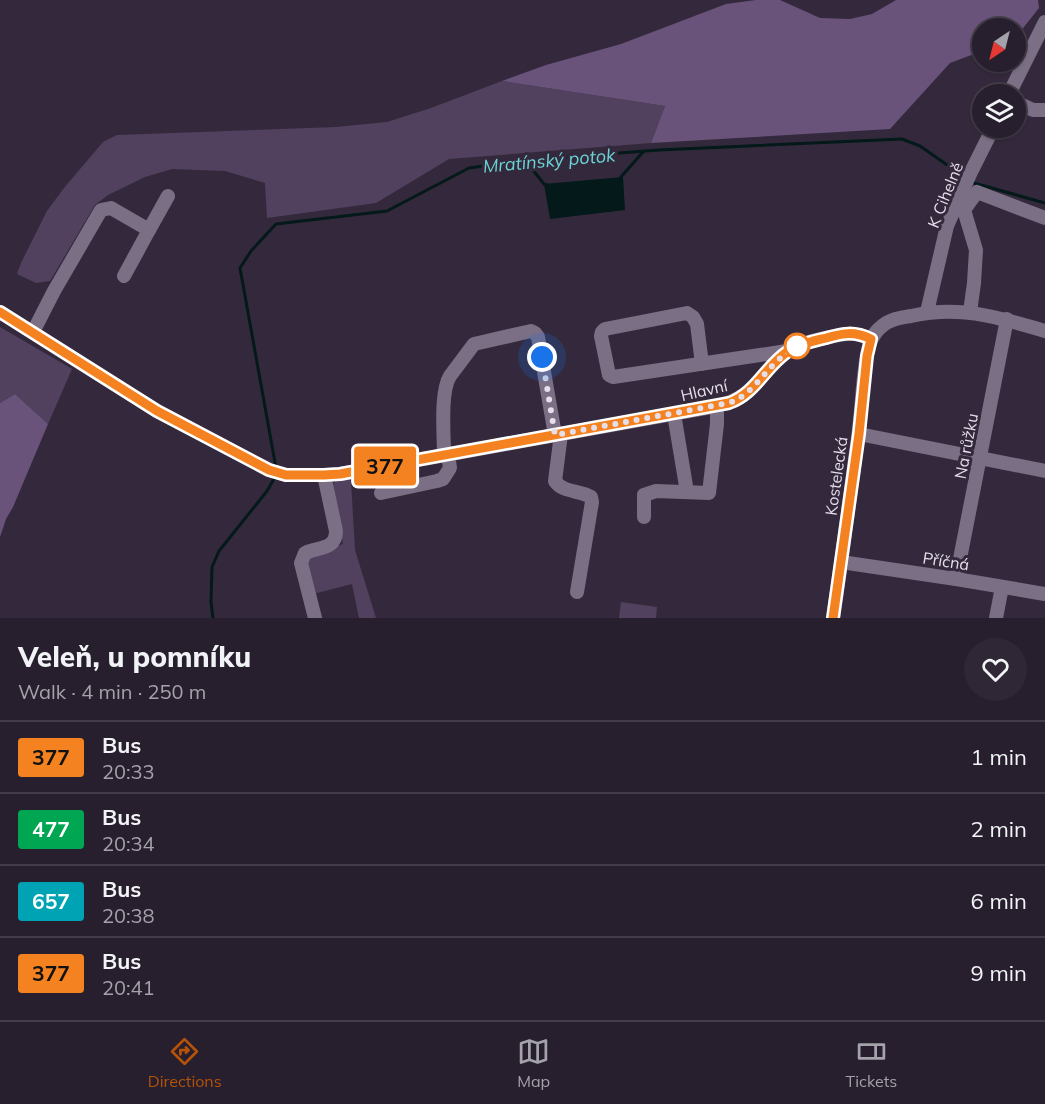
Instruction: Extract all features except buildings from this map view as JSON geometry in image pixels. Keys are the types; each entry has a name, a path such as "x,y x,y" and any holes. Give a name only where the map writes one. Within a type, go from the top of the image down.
{"street":[{"path":"1014,84 1045,22"},
{"path":"1026,107 1033,110 1045,110"},
{"name":"K Cihelně","path":"927,312 947,226 960,208 989,138"},
{"path":"970,312 976,250 960,208 977,192 1045,218"},
{"path":"124,276 168,196"},
{"path":"33,332 101,210 111,208 149,230"},
{"name":"Hlavní","path":"0,312 157,411 269,470 286,475 340,474 717,406 734,401 748,392 774,364 797,346 842,334 855,333 871,339"},
{"path":"871,339 879,328 889,321 927,312 970,312 1007,319 1045,331"},
{"path":"702,364 697,324 693,317 687,314 605,329 602,332 609,375 613,376 702,364 788,351"},
{"name":"Na růžku","path":"956,579 1007,319"},
{"path":"381,493 437,482 443,479 450,468 446,455 444,393 450,376 474,344 531,331 535,333 538,337 558,434 555,481 563,488 586,494 591,497 592,502 577,592"},
{"name":"Kostelecká","path":"833,618 871,339"},
{"path":"644,517 644,495 656,491 709,493 717,406"},
{"path":"674,414 687,492"},
{"path":"859,434 1045,471"},
{"path":"315,618 301,563 305,553 329,546 336,537 324,475"},
{"name":"Příčná","path":"841,562 1045,594"},
{"path":"996,618 1002,587"}],"shaded area":[{"path":"780,0 820,18 850,19 872,14 896,0 1038,0 1039,8 1026,24 1026,18 972,18 972,55 950,63 890,129 651,143 665,106 502,81 546,65 621,44 726,4"},
{"path":"502,81 665,106 651,143 449,159 376,203 267,218 265,183 225,171 172,169 145,177 108,195 95,205 50,281 36,283 17,274 47,211 103,142 117,135 336,127 387,122"},
{"path":"623,177 625,210 550,219 544,184"},
{"path":"0,327 72,369 48,424 15,394 0,403"},
{"path":"15,394 48,424 0,537 0,403"},
{"path":"338,478 349,478 351,482 355,550 376,618 359,618 352,584 313,594 305,561 309,556 343,544 330,488"},
{"path":"621,602 657,607 656,618 619,618"}],"waterway":[{"name":"Mratínský potok","path":"276,468 240,268 251,251 276,224 387,211 469,168 525,160 659,150 902,139 920,146 963,176"},
{"path":"620,178 643,152"},
{"path":"525,160 547,185"},
{"name":"Mratínský potok","path":"974,183 1045,203"},
{"name":"Mratínský potok","path":"213,618 212,567 219,551 267,491 275,477"}],"bus line":[{"name":"377","path":"0,312 157,411 269,470 286,475 340,474 717,406 742,397 788,351 797,346 842,334 862,335 871,339 833,618"}],"route":[{"path":"542,357 555,435 729,403 748,392 774,364 797,346"}]}
